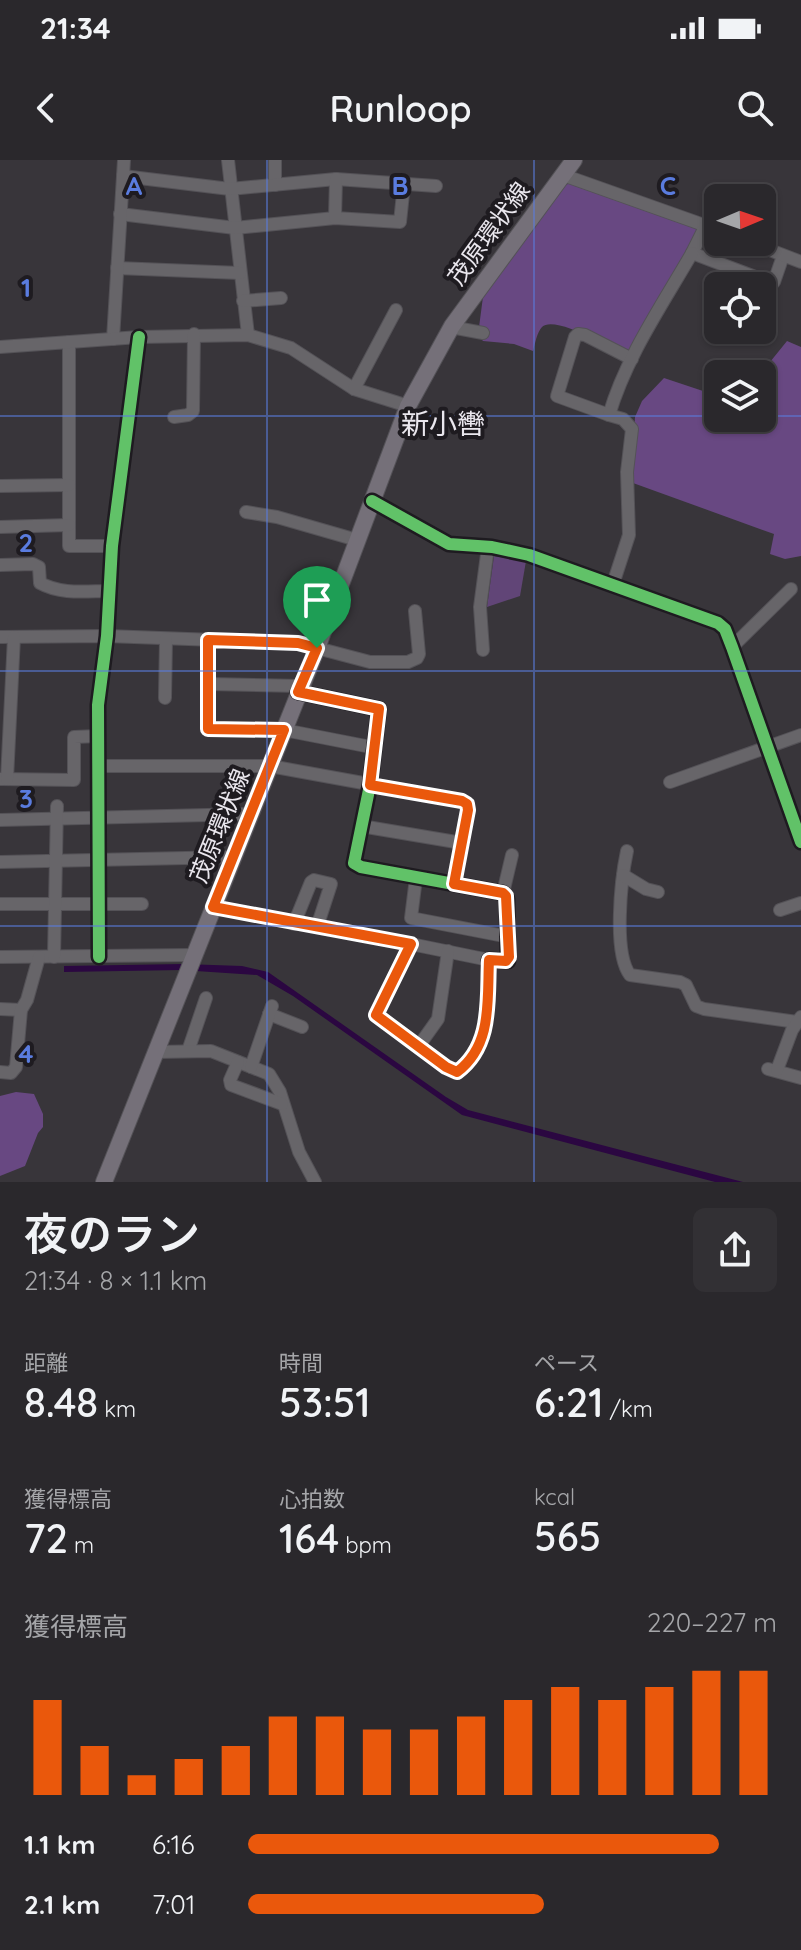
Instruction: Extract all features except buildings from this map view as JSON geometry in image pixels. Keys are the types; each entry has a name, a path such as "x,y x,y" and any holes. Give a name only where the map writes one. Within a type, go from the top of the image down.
{"main road":[{"name":"茂原環状線","path":"104,1182 317,648 408,406 451,327 574,160"}],"street":[{"path":"113,339 124,160"},
{"path":"228,160 248,335"},
{"path":"275,160 275,185"},
{"path":"563,175 704,224"},
{"path":"123,176 230,189 336,179 436,186"},
{"path":"335,218 336,179"},
{"path":"120,214 235,228 335,218 400,222 404,184"},
{"path":"609,415 632,359 704,237"},
{"path":"692,253 771,283 783,256"},
{"path":"776,253 801,262"},
{"path":"117,268 240,273"},
{"path":"243,301 281,298"},
{"path":"354,389 396,310"},
{"path":"451,327 483,333"},
{"path":"174,417 193,411 194,334"},
{"path":"0,347 194,334 248,335 291,348 354,389 408,406"},
{"path":"613,584 629,535 627,472 632,429 623,419 557,396 576,335 583,334 632,359"},
{"path":"99,957 98,705 107,636 112,546 139,337"},
{"path":"69,342 69,546 112,546"},
{"path":"0,486 69,485"},
{"path":"372,501 449,544 529,555 718,623 725,629 732,647 801,842"},
{"path":"246,512 277,517 357,540"},
{"path":"0,527 69,525"},
{"path":"483,650 480,607 488,547"},
{"path":"0,565 33,564 39,567 40,583 63,592 110,591"},
{"path":"732,647 791,589"},
{"path":"98,736 74,737 74,780 4,779 7,637 107,636 298,643 370,662 414,660 419,654 415,611"},
{"path":"165,698 166,639"},
{"path":"208,640 208,729 284,730 376,748"},
{"path":"209,684 299,689 379,709 370,785 354,863 361,867 503,893 507,899 508,961 489,960 213,907"},
{"path":"670,782 801,735"},
{"path":"99,766 270,766 462,801 467,804 468,810 454,884"},
{"path":"0,820 57,812 99,818 249,814"},
{"path":"54,957 57,812"},
{"path":"361,826 462,843"},
{"path":"627,851 620,925 625,968 630,975 680,982 686,985 696,1006 704,1009 799,1020 772,1070 801,1078"},
{"path":"503,893 512,855"},
{"path":"0,862 232,857"},
{"path":"623,875 646,889 658,892"},
{"path":"416,878 411,918 509,937"},
{"path":"294,924 314,880 331,884 317,927"},
{"path":"780,910 801,903"},
{"path":"0,904 142,904"},
{"path":"411,944 376,1015 457,1072 486,1030 489,960"},
{"path":"418,1047 438,1019 448,951"},
{"path":"0,957 194,955"},
{"path":"0,1072 11,1073 16,1067 21,1010 27,1000 39,957"},
{"path":"188,1051 206,998"},
{"path":"0,1009 21,1010"},
{"path":"282,1104 231,1085 230,1080 244,1065 270,1010 302,1027"},
{"path":"156,1052 211,1051 269,1074 274,1079 299,1152 315,1182"}],"shaded area":[{"path":"569,183 704,224 632,359 559,325 542,327 533,351 514,344 483,341 478,335 484,289"},
{"path":"787,341 801,347 801,556 785,559 770,554 774,534 633,483 632,477 635,417 642,401 664,378 704,391 704,432 776,432 778,386 776,360 772,360"},
{"path":"494,556 526,561 520,596 487,607"},
{"path":"64,966 242,966 268,972 468,1110 743,1182 715,1182 462,1115 293,996 257,975 181,970 64,972"},
{"path":"16,1092 34,1094 43,1114 43,1127 25,1166 0,1176 0,1096"}],"cycle path":[{"path":"99,957 98,705 107,636 112,546 139,337"},
{"path":"372,501 449,544 492,547 529,555 718,623 725,629 732,647 801,842"},
{"path":"298,692 379,709 370,785 354,863 361,867 503,893 507,899 508,961 489,960"}],"district":[{"name":"新小轡","path":"443,424"}],"route":[{"path":"208,640 298,643 317,648 298,692 379,709 370,785 467,804 454,884 503,893 507,899 508,961 489,960 484,1037 457,1072 376,1015 411,944 213,907 284,730 208,729 208,640"}]}
